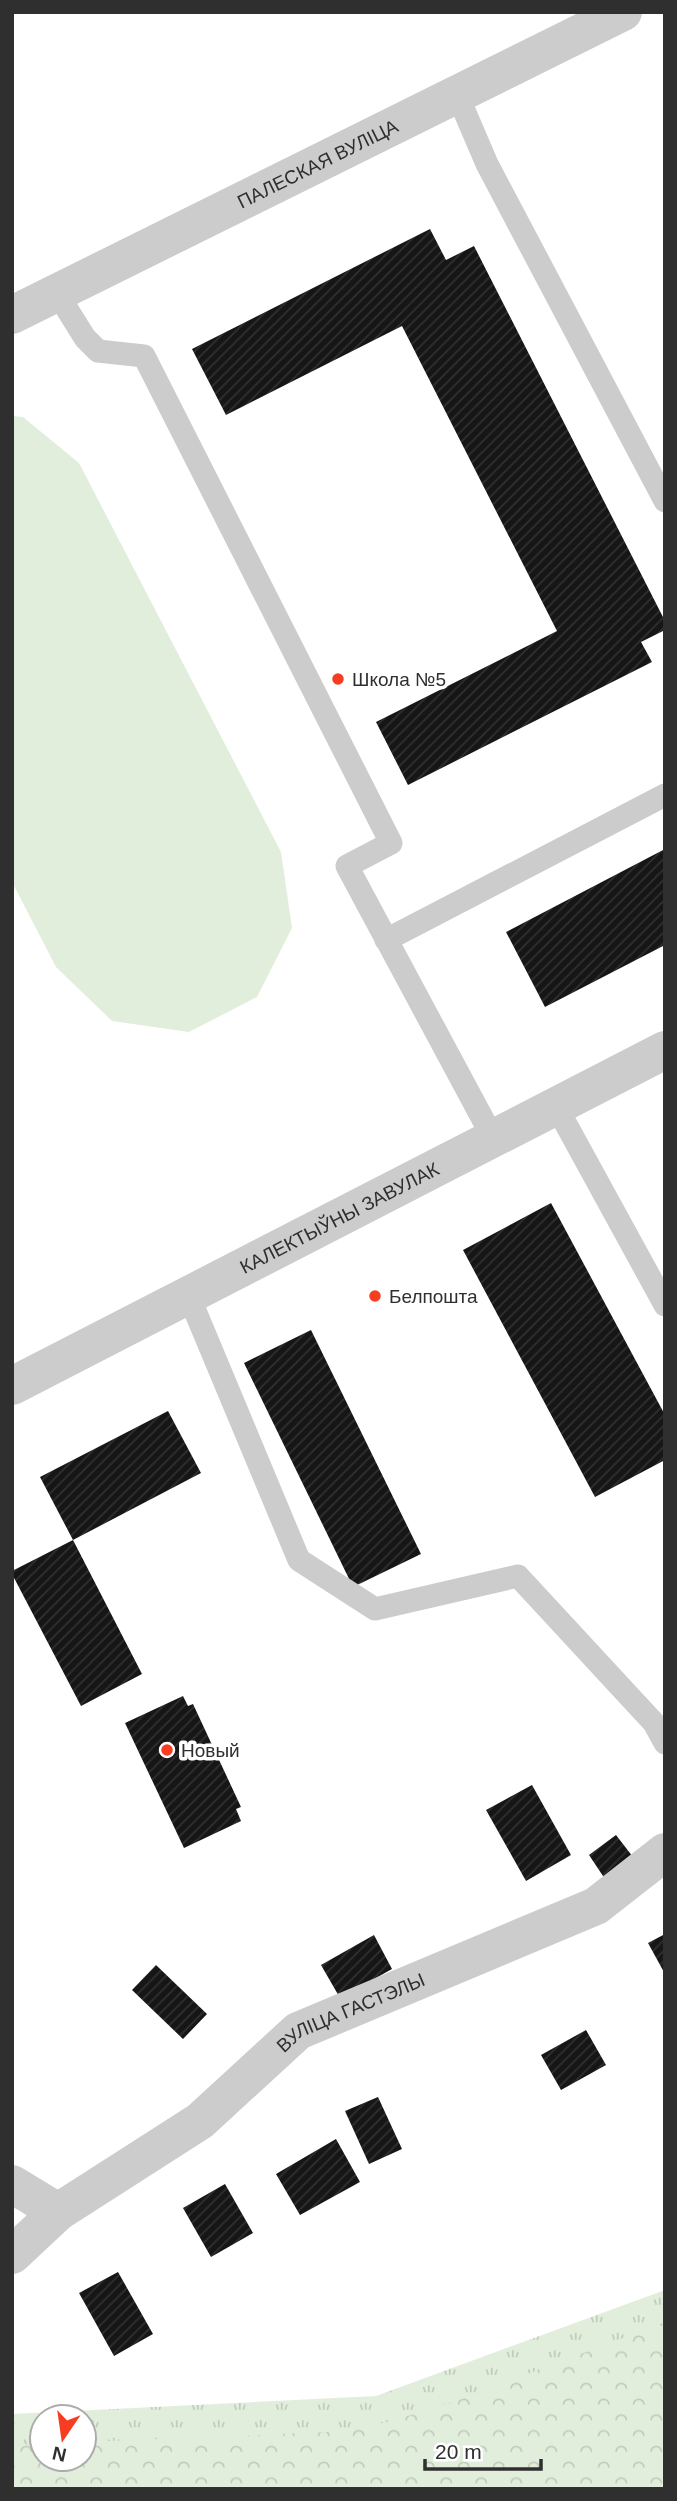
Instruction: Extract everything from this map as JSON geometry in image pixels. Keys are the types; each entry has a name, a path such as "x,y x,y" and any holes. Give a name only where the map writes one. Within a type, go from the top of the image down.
{"street":[{"name":"ПАЛЕСКАЯ ВУЛІЦА","path":"12,315 623,12"},
{"name":"КАЛЕКТЫЎНЫ ЗАВУЛАК","path":"12,1386 665,1050"},
{"name":"ВУЛІЦА ГАСТЭЛЫ","path":"12,2255 58,2211 200,2121 298,2031 596,1906 665,1852"},
{"path":"12,2184 58,2211"}],"lane":[{"path":"457,94 487,164 665,501"},
{"path":"57,293 85,338 99,351 144,356 390,844 347,866 493,1138"},
{"path":"386,940 665,795"},
{"path":"556,1106 665,1305"},
{"path":"188,1294 299,1560 374,1609 517,1576 654,1723 665,1743"}],"green space":[{"path":"12,416 23,417 79,463 281,852 292,928 257,997 189,1032 112,1021 56,967 12,882"},
{"path":"665,2290 665,2489 12,2489 12,2414 28,2413 28,2473 98,2473 98,2410 376,2396"},
{"path":"665,2322 665,2489 12,2489 12,2445 28,2444 28,2473 98,2473 98,2441 328,2432 388,2422 454,2402"}],"building":[{"path":"430,229 446,260 474,246 665,621 665,630 641,642 652,662 408,785 376,722 557,631 402,326 226,415 192,349"},
{"path":"665,849 665,945 545,1007 506,932"},
{"path":"551,1203 665,1415 665,1460 595,1497 463,1250"},
{"path":"311,1330 421,1554 353,1587 244,1363"},
{"path":"168,1411 201,1473 73,1540 40,1477"},
{"path":"73,1540 142,1674 81,1706 12,1574 12,1571"},
{"path":"183,1696 188,1706 193,1704 241,1807 236,1809 241,1821 184,1848 125,1723"},
{"path":"532,1785 571,1855 526,1881 486,1810"},
{"path":"616,1835 633,1857 605,1879 589,1855"},
{"path":"665,1934 665,1974 648,1943"},
{"path":"374,1935 392,1969 340,1998 321,1965"},
{"path":"156,1965 207,2014 183,2039 132,1990"},
{"path":"586,2030 606,2065 561,2090 541,2055"},
{"path":"378,2097 402,2149 369,2164 345,2111"},
{"path":"336,2139 360,2182 300,2215 276,2174"},
{"path":"225,2184 253,2233 211,2257 183,2208"},
{"path":"118,2272 153,2334 114,2356 79,2293"}],"place":[{"name":"Школа №5","path":"338,679"},
{"name":"Белпошта","path":"375,1296"},
{"name":"Новый","path":"167,1750"}]}
